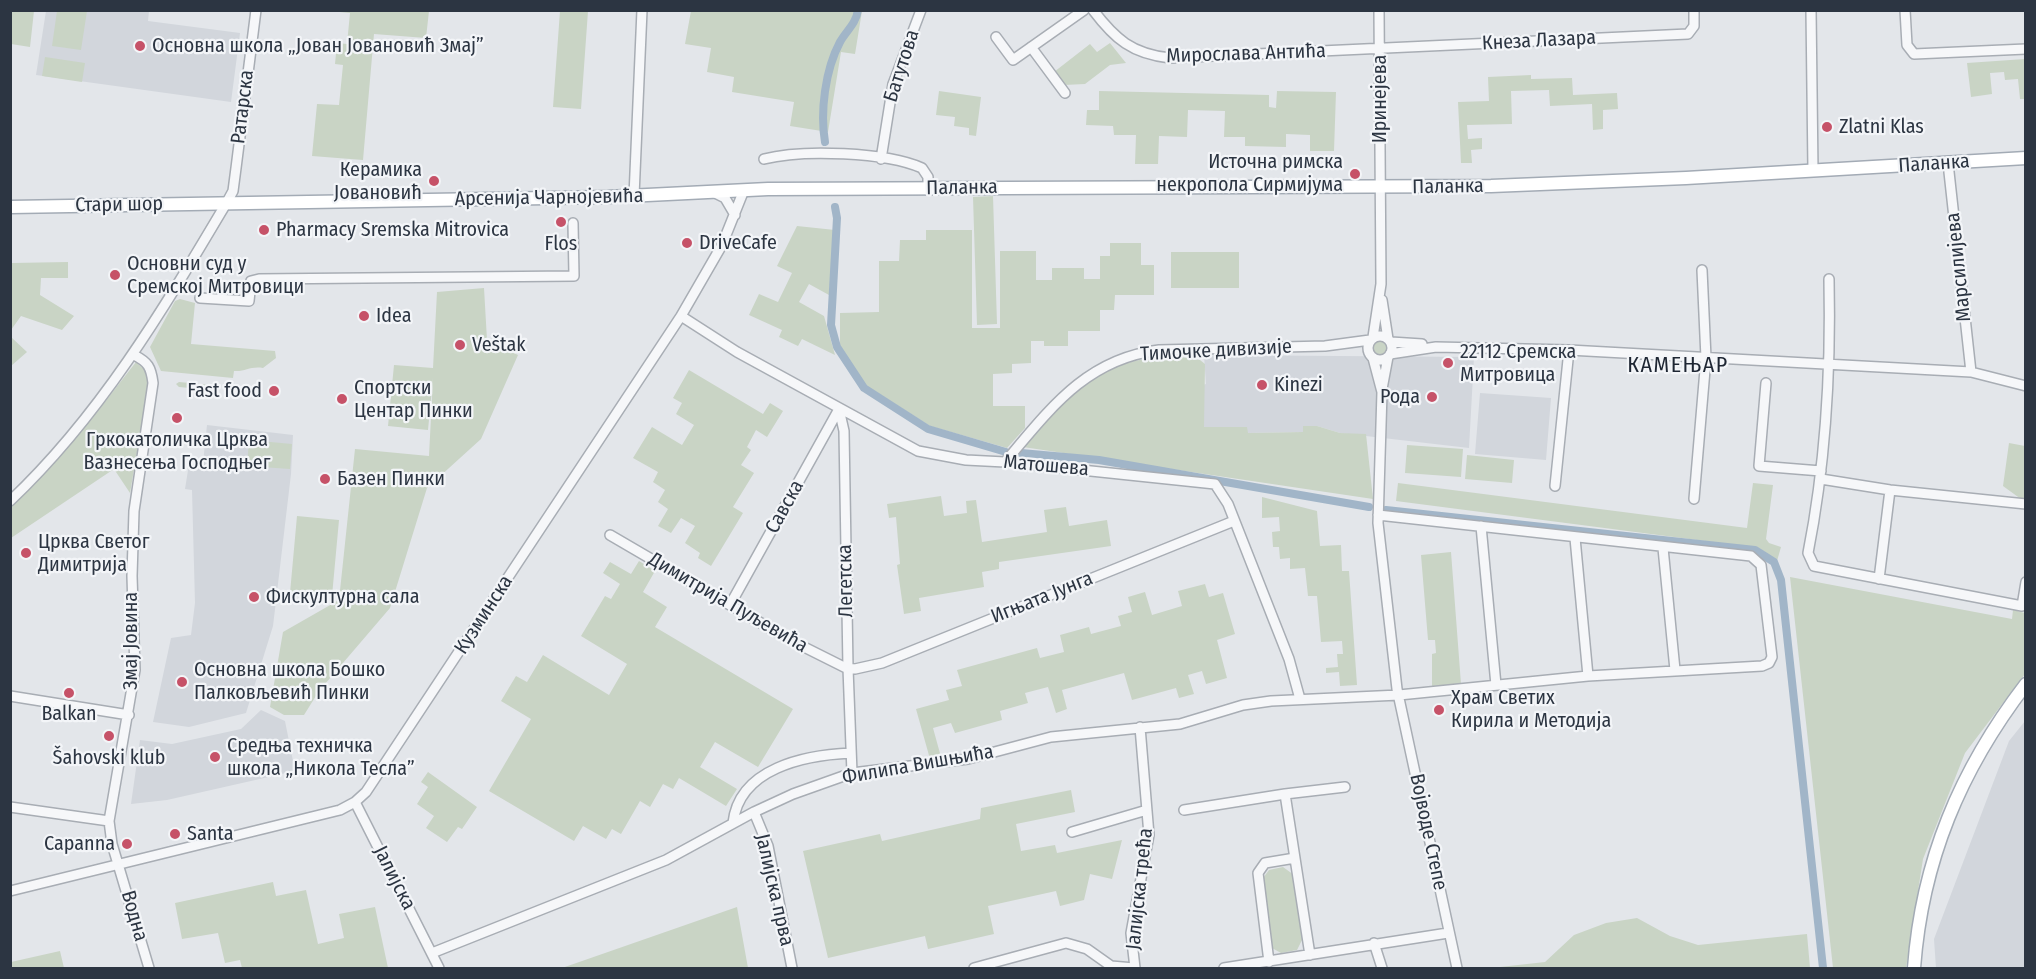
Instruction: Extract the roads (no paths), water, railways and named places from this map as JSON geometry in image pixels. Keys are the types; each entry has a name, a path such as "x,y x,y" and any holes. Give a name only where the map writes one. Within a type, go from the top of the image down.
{"main road":[{"name":"Паланка","path":"870,190 1502,186 2025,158"},
{"name":"Арсенија Чарнојевића","path":"227,202 634,196 744,190 870,190"},
{"name":"Стари шор","path":"10,207 227,202"},
{"path":"1914,969 1922,906 1946,822 1975,758 2025,684"}],"street":[{"name":"Ратарска","path":"10,501 93,410 134,355 227,202 236,168 256,10"},
{"path":"634,196 642,10"},
{"name":"Батутова","path":"881,159 893,84 921,10"},
{"path":"996,38 1012,60 1084,10"},
{"name":"Мирослава Антића","path":"1092,10 1114,37 1154,56 1380,50"},
{"name":"Иринејева","path":"1379,10 1380,188"},
{"name":"Кнеза Лазара","path":"1380,50 1688,34 1694,26 1694,10"},
{"path":"1810,10 1813,171"},
{"path":"1905,10 1908,45 1914,54 2025,49"},
{"path":"1031,47 1065,93"},
{"path":"764,159 797,154 881,159 922,168 928,177 928,189"},
{"name":"Марсилијева","path":"1948,163 1971,372"},
{"path":"1380,188 1381,293 1389,355"},
{"name":"Кузминска","path":"10,891 340,810 355,802 371,787 681,316 722,245 744,190"},
{"path":"713,192 725,198 735,215"},
{"path":"200,298 249,301 251,281 259,279 574,276 573,223"},
{"path":"1694,499 1706,358 1702,270"},
{"path":"1829,279 1831,363 1821,475 1808,557 1814,566 2022,606 2025,582"},
{"path":"1381,293 1372,339 1367,348 1372,357 1381,360 1389,355 1436,347"},
{"name":"Матошева","path":"681,316 737,352 918,451 966,460 1208,482 1221,490 1289,659 1300,699"},
{"path":"1372,339 1383,336 1389,341 1436,347 1569,350 1971,372 2025,386"},
{"name":"Тимочке дивизије","path":"1325,346 1372,339"},
{"name":"Тимочке дивизије","path":"1005,462 1034,428 1085,376 1133,353 1159,350 1325,346 1353,348 1372,357"},
{"path":"1555,486 1569,350"},
{"name":"Змај Јовина","path":"119,864 112,844 109,821 135,670 132,576 136,490 153,383 152,369 147,361 134,355"},
{"name":"Војводе Степе","path":"1389,355 1382,392 1378,515 1399,695 1457,969"},
{"name":"Војводе Степе","path":"1372,357 1382,392"},
{"path":"1766,383 1759,466 1821,475 1890,490 2025,504"},
{"name":"Савска","path":"730,605 839,409"},
{"name":"Легетска","path":"839,409 844,431 852,773"},
{"path":"1879,579 1890,490"},
{"path":"1378,515 1663,548 1744,554 1758,560 1772,657 1769,663 1762,666 1588,676 1399,695"},
{"name":"Игњата Јунга","path":"848,669 882,663 1234,521"},
{"path":"1481,526 1496,685"},
{"name":"Димитрија Пуљевића","path":"610,535 730,605 848,669"},
{"path":"1575,538 1588,676"},
{"path":"1663,548 1675,670"},
{"name":"Филипа Вишњића","path":"432,953 666,860 754,812 794,794 852,773 968,759 1051,737 1180,724 1243,705 1300,699 1399,695"},
{"path":"10,696 129,715"},
{"name":"Јалијска трећа","path":"1135,969 1131,933 1148,848 1140,727"},
{"path":"733,823 735,806 743,791 758,777 824,754 851,753"},
{"path":"1184,810 1345,787"},
{"path":"1285,794 1310,954"},
{"name":"Јалијска","path":"355,802 432,953"},
{"path":"10,807 109,821"},
{"name":"Јалијска трећа","path":"1072,832 1147,810"},
{"name":"Јалијска прва","path":"754,812 768,846 792,969"},
{"path":"1269,962 1260,900 1259,871 1266,862 1295,858"},
{"name":"Водна","path":"119,864 149,969"},
{"path":"1224,969 1448,933"},
{"path":"974,969 1005,963 1066,943 1087,949 1111,966 1135,969"},
{"path":"1374,944 1382,969"},
{"path":"432,953 439,969"}],"waterway":[{"path":"825,142 823,118 827,78 840,42 858,10"},
{"path":"835,207 837,218 831,325 837,347 864,388 928,429 1006,452"},
{"path":"1021,453 1099,460 1369,507"},
{"path":"1386,510 1755,550 1774,562 1781,580 1823,968"}],"place":[{"name":"Основна школа „Јован Јовановић Змај”","path":"140,46"},
{"name":"Zlatni Klas","path":"1827,127"},
{"name":"Источна римска некропола Сирмијума","path":"1355,174"},
{"name":"Керамика Јовановић","path":"434,181"},
{"name":"Flos","path":"561,222"},
{"name":"Pharmacy Sremska Mitrovica","path":"264,230"},
{"name":"DriveCafe","path":"687,243"},
{"name":"Основни суд у Сремској Митровици","path":"115,275"},
{"name":"Idea","path":"364,316"},
{"name":"Veštak","path":"460,345"},
{"name":"22112 Сремска Митровица","path":"1448,363"},
{"name":"Kinezi","path":"1262,385"},
{"name":"Fast food","path":"274,391"},
{"name":"Рода","path":"1432,397"},
{"name":"Спортски Центар Пинки","path":"342,399"},
{"name":"Гркокатоличка Црква Вазнесења Господњег","path":"177,418"},
{"name":"Базен Пинки","path":"325,479"},
{"name":"Црква Светог Димитрија","path":"26,553"},
{"name":"Фискултурна сала","path":"254,597"},
{"name":"Основна школа Бошко Палковљевић Пинки","path":"182,682"},
{"name":"Balkan","path":"69,693"},
{"name":"Храм Светих Кирила и Методија","path":"1439,710"},
{"name":"Šahovski klub","path":"109,736"},
{"name":"Средња техничка школа „Никола Тесла”","path":"215,757"},
{"name":"Santa","path":"175,834"},
{"name":"Capanna","path":"127,844"}],"district":[{"name":"КАМЕЊАР","path":"1678,366"}]}
